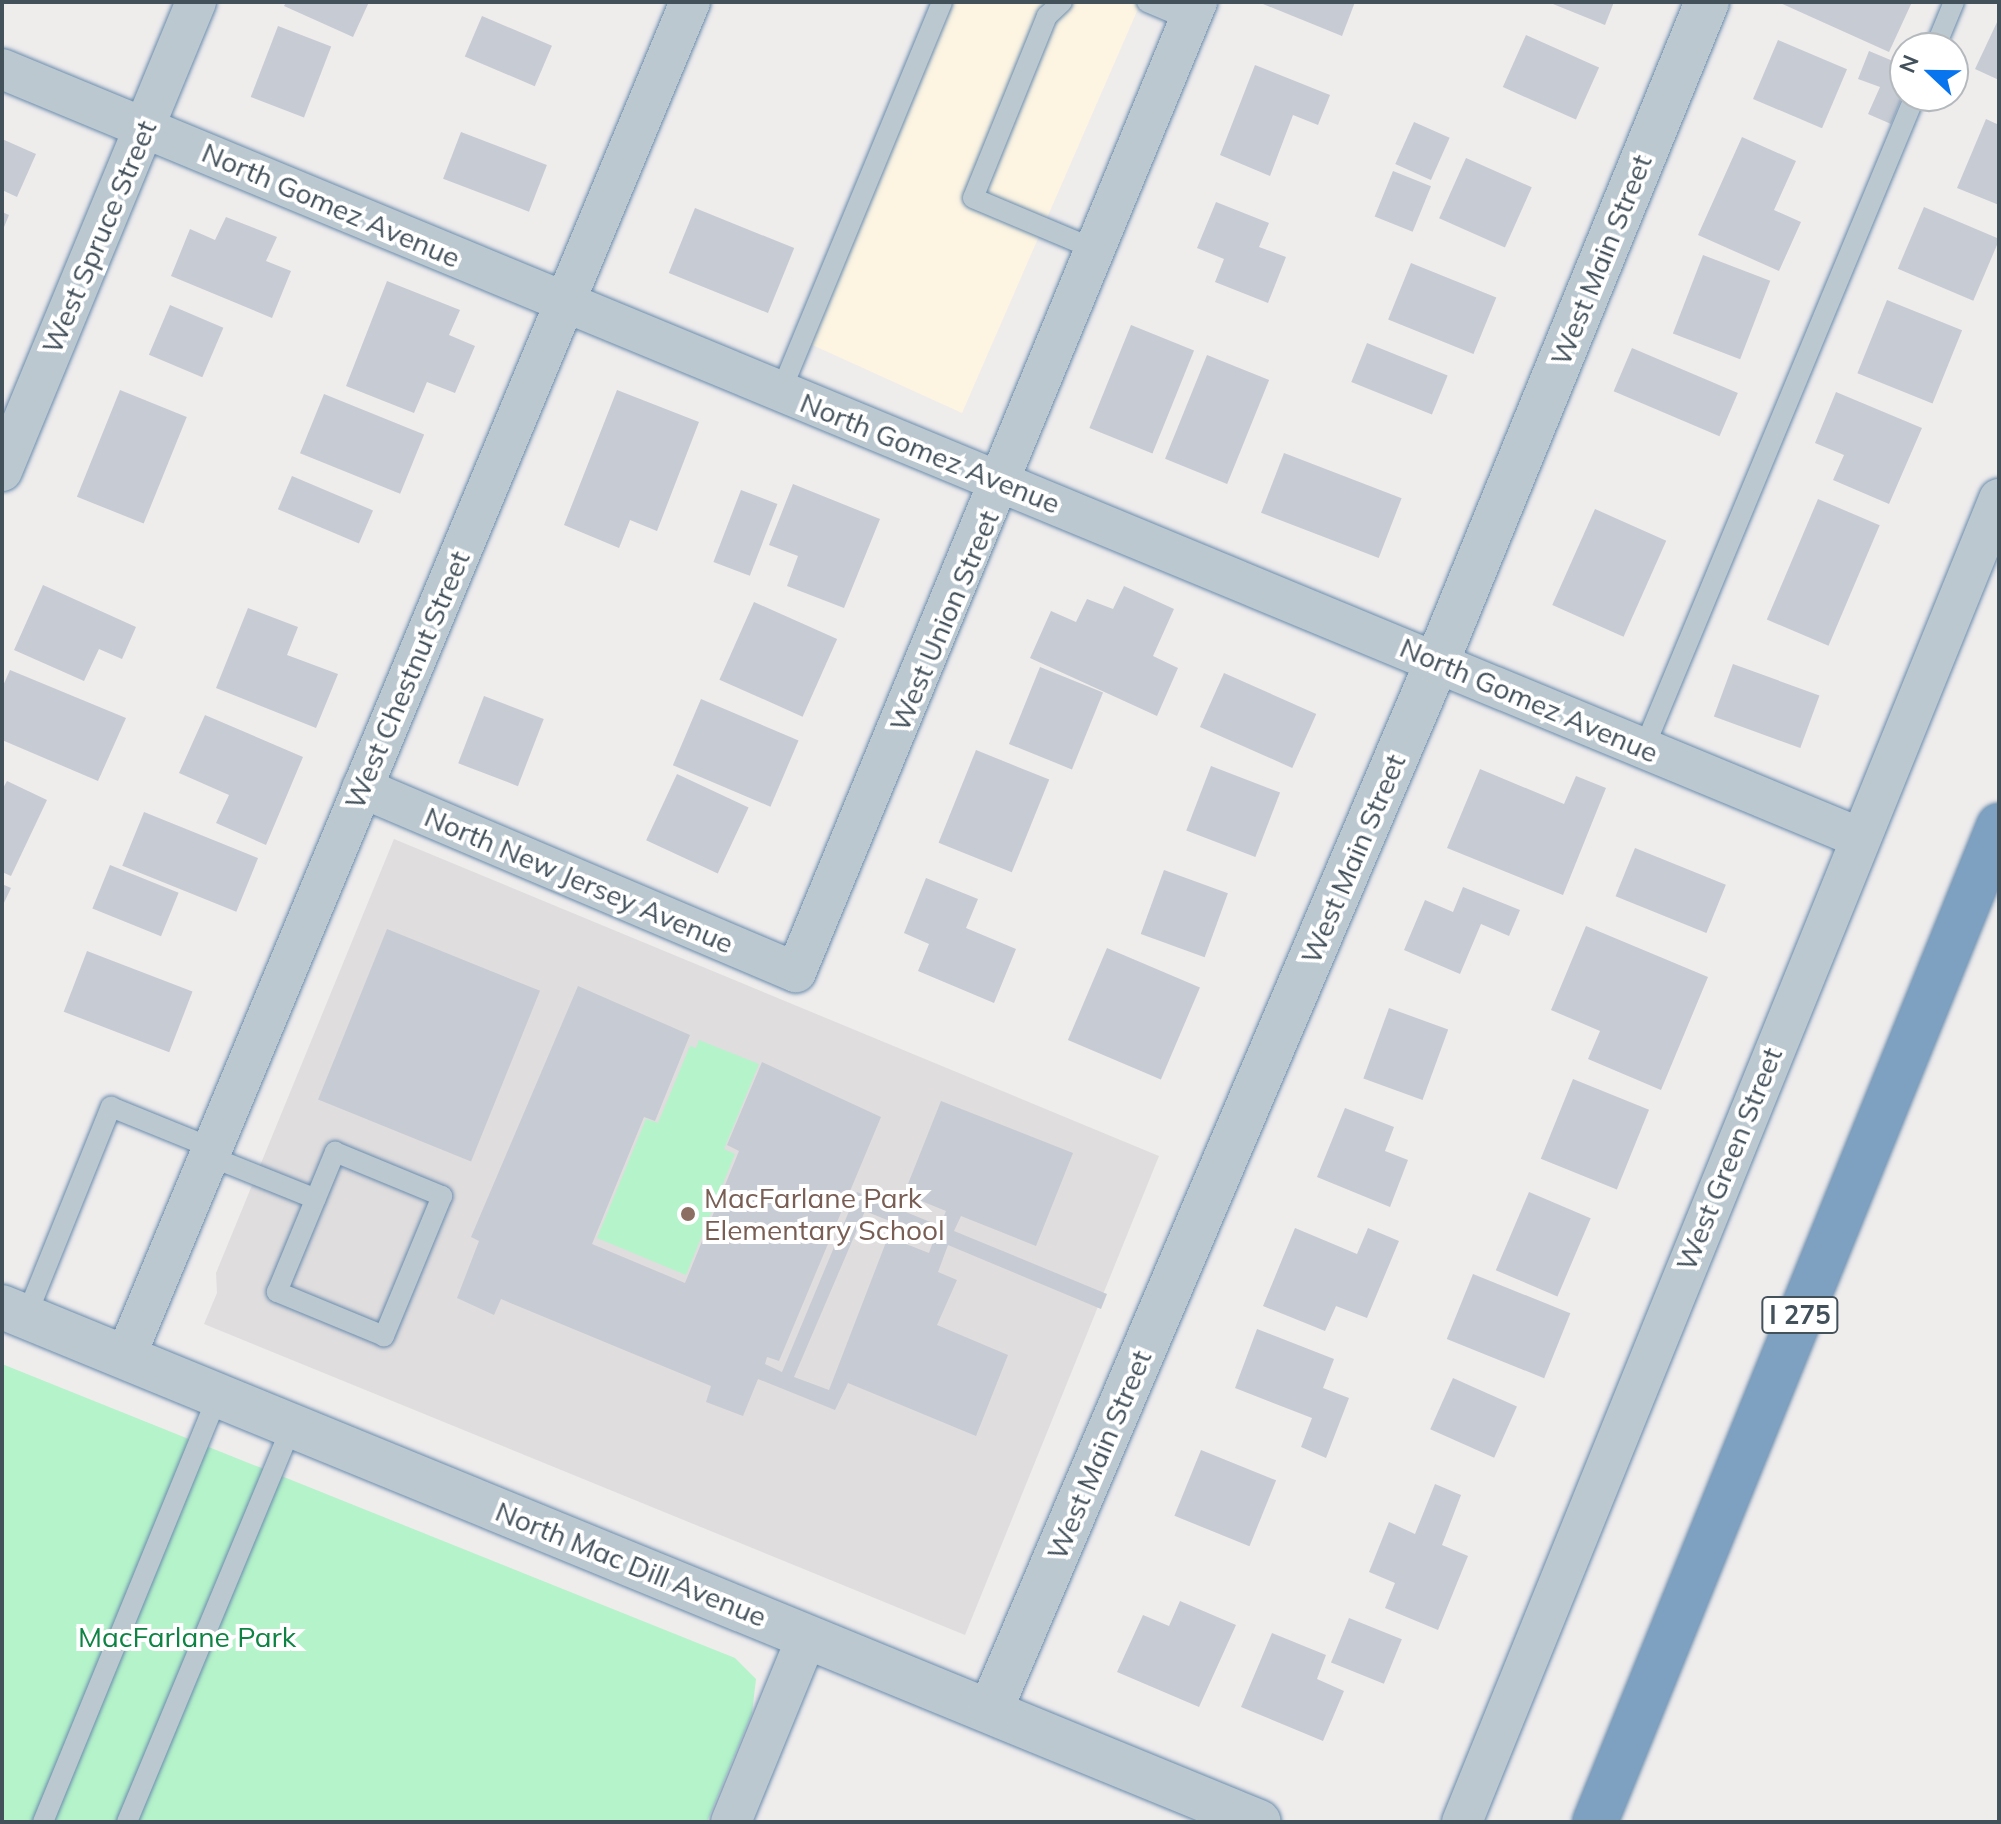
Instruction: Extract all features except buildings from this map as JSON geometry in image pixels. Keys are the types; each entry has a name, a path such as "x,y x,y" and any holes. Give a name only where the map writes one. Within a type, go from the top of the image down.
{"highway":[{"name":"I 275","path":"1599,1812 1999,826"}],"street":[{"name":"West Spruce Street","path":"2,471 196,2"},
{"name":"West Chestnut Street","path":"125,1358 690,2"},
{"name":"West Main Street","path":"990,1711 1437,662 1707,2"},
{"name":"West Union Street","path":"796,972 1002,483 1194,11"},
{"name":"North Gomez Avenue","path":"2,69 1858,837"},
{"name":"West Green Street","path":"1462,1822 1858,837 1999,499"},
{"name":"North New Jersey Avenue","path":"362,788 796,972"},
{"name":"North Mac Dill Avenue","path":"14,1312 1259,1822"},
{"path":"731,1822 807,1637"}],"lane":[{"path":"781,391 942,2"},
{"path":"1062,2 1047,16 973,198 1097,250"},
{"path":"1147,2 1194,11"},
{"path":"1942,32 1954,2"},
{"path":"1644,748 1908,112"},
{"path":"14,1312 111,1107 316,1199"},
{"path":"335,1152 442,1196 384,1336 277,1292 316,1199 335,1152"},
{"path":"43,1822 218,1395"},
{"path":"127,1822 292,1425"}],"shaded area":[{"path":"935,2 1141,2 962,413 797,338"},
{"name":"MacFarlane Park Elementary School","path":"394,839 1159,1156 965,1635 204,1324 217,1293 216,1273"}],"green space":[{"path":"699,1040 759,1064 724,1149 735,1154 686,1275 597,1238 646,1119 658,1123 690,1046 696,1048"},
{"name":"MacFarlane Park","path":"2,1364 735,1658 756,1679 752,1713 707,1822 2,1822"}],"place":[{"name":"MacFarlane Park Elementary School","path":"688,1214"}]}
